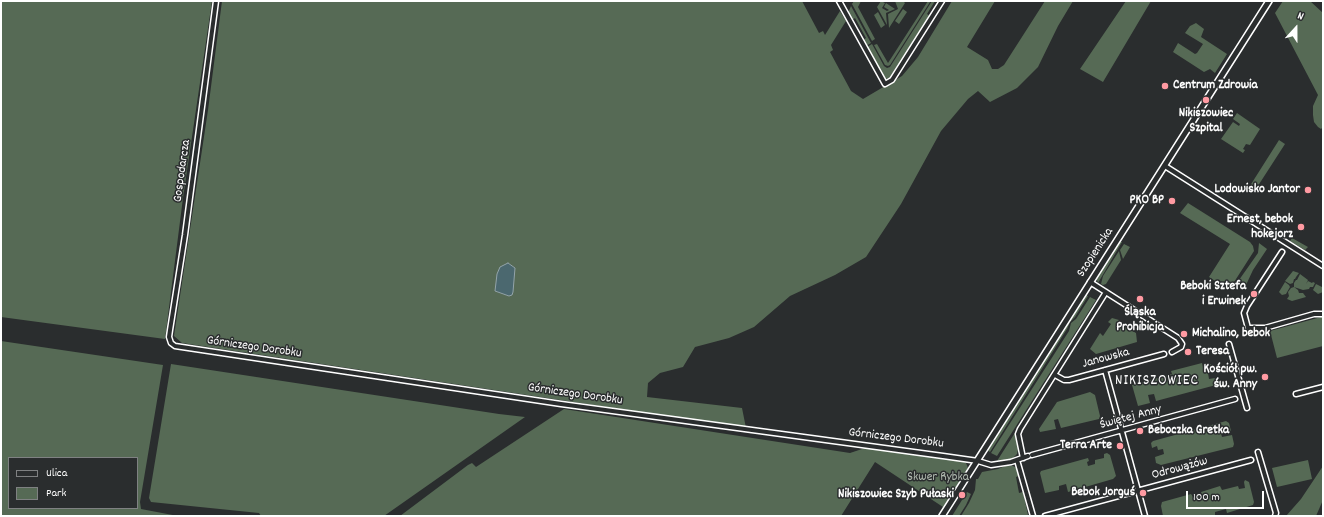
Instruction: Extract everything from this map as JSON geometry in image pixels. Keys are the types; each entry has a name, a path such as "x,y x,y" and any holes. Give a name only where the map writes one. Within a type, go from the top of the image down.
{"street":[{"name":"Gospodarcza","path":"171,343 169,337 185,235 216,1"},
{"path":"839,1 885,84 892,80 942,1"},
{"name":"Szopienicka","path":"942,516 1269,1"},
{"path":"1165,166 1323,266"},
{"path":"1287,244 1247,306 1244,313 1248,328 1264,328 1314,314 1323,314"},
{"path":"1090,282 1178,338 1182,344 1179,349 1172,352"},
{"name":"Janowska","path":"1023,458 1018,434 1020,429 1106,292"},
{"name":"Górniczego Dorobku","path":"171,343 182,348 561,404 978,461"},
{"path":"1229,344 1239,398 1247,408"},
{"name":"Janowska","path":"1055,374 1066,380 1164,354"},
{"path":"1105,370 1145,516"},
{"path":"1296,394 1323,387"},
{"name":"Świętej Anny","path":"978,461 993,465 1017,460 1030,455 1239,398"},
{"path":"1258,452 1256,458 1276,513 1275,516"},
{"name":"Odrowążów","path":"1045,516 1256,458"},
{"path":"1017,460 1033,516"}],"green space":[{"path":"1,1 212,1 183,198 165,339 1,317"},
{"path":"222,1 802,1 819,33 823,31 825,35 840,11 846,21 831,45 833,50 830,52 851,91 863,99 902,76 918,57 952,1 995,1 967,47 988,60 992,69 998,69 1004,65 1045,1 1073,1 1058,26 1038,67 1017,88 990,102 978,91 968,99 941,131 901,204 866,257 835,275 790,296 754,327 729,338 695,347 683,367 660,373 648,383 647,397 742,408 746,428 182,343 174,336 208,110","holes":["508,263 515,268 509,296 495,291"]},
{"path":"854,1 861,1 858,7 875,39 872,41 852,4"},
{"path":"881,1 885,3 882,8 887,11 889,10 884,7 886,3 895,9 886,13 887,25 877,7"},
{"path":"895,1 906,1 889,28 888,14 898,9"},
{"path":"928,1 930,2 890,65 885,65 874,45 877,44 888,63"},
{"path":"932,1 935,1 927,14 930,16 890,78 885,79 867,47 872,44 884,66 887,68 890,67"},
{"path":"1126,1 1151,1 1103,82 1080,69"},
{"path":"1283,1 1310,1 1323,13 1323,127 1321,129 1314,122 1313,115 1313,106 1318,95 1275,13"},
{"path":"851,6 871,43 866,46 863,40 866,38 855,18 852,20 848,13"},
{"path":"903,9 907,12 899,24 895,21"},
{"path":"878,12 885,25 881,28 874,15"},
{"path":"1196,23 1204,29 1201,37 1227,54 1215,73 1210,69 1204,72 1173,52 1178,43 1195,54 1197,53 1203,44 1185,33 1190,26"},
{"path":"1237,113 1260,129 1250,145 1246,144 1243,149 1245,150 1243,153 1221,139 1233,122 1239,126 1240,124 1233,119"},
{"path":"1279,140 1285,144 1254,192 1248,189"},
{"path":"1188,203 1250,242 1253,246 1254,251 1229,290 1209,277 1230,244 1180,213"},
{"path":"1292,238 1308,247 1305,250 1290,241"},
{"path":"1119,242 1122,242 1098,283 1097,276"},
{"path":"1259,243 1267,249 1253,270 1246,285 1239,280 1258,253"},
{"path":"1124,244 1130,247 1123,259 1120,250"},
{"path":"1119,251 1121,260 1106,284 1101,284 1103,276"},
{"path":"1293,271 1299,273 1294,279 1293,283 1290,284 1285,281"},
{"path":"1300,274 1308,280 1306,284 1308,281 1315,283 1313,287 1303,290 1294,287 1294,283"},
{"path":"1285,282 1290,287 1286,294 1282,295 1279,292"},
{"path":"1316,284 1322,287 1323,292 1318,294 1313,290"},
{"path":"1294,287 1299,293 1303,293 1306,297 1292,301 1287,299 1289,296 1288,292"},
{"path":"1086,295 1088,296 1075,317 1070,322 990,452 987,450"},
{"path":"1090,297 1096,300 997,456 991,453 1069,331 1071,323 1076,319"},
{"path":"1323,317 1323,346 1277,358 1270,331"},
{"path":"1112,318 1119,320 1118,323 1136,333 1137,342 1096,354 1090,349 1100,333 1103,336 1111,324 1108,322"},
{"path":"1,341 163,365 140,502 141,509 178,516 1,516"},
{"path":"1202,363 1203,367 1211,364 1213,372 1208,373 1209,379 1215,378 1216,385 1156,401 1154,394 1148,395 1150,403 1138,406 1132,385 1172,374 1171,371"},
{"path":"171,364 525,417 384,516 261,516 259,513 151,502 149,498"},
{"path":"1053,373 1017,435 1017,454 1012,459 997,461"},
{"path":"1090,392 1095,395 1100,416 1099,419 1061,428 1058,419 1054,420 1056,429 1040,432 1039,429 1057,402"},
{"name":"Skwer Rybka","path":"564,409 850,453 865,448 962,461 966,463 968,468 943,507 875,462 841,516 400,516 468,465 472,463 476,467"},
{"path":"1226,421 1229,423 1231,431 1221,433 1222,437 1232,435 1234,444 1233,447 1161,465 1156,463 1155,457 1164,454 1163,449 1158,450 1157,446 1152,448 1151,443 1153,441"},
{"path":"1107,453 1110,455 1116,476 1113,479 1068,492 1066,484 1059,486 1059,490 1045,493 1040,473 1041,471 1088,458 1088,466 1095,464 1095,460 1104,458 1104,454"},
{"path":"1308,460 1312,479 1277,487 1272,468"},
{"path":"1005,466 1013,466 1017,468 1019,476 1016,477 1019,493 1023,492 1028,515 961,516 975,490 976,479 978,479 982,472"},
{"path":"1323,466 1323,500 1316,516 1286,516 1301,499"},
{"path":"1245,480 1249,482 1254,502 1253,505 1227,513 1226,509 1215,512 1215,516 1163,516 1161,506 1162,502 1191,494 1193,497 1202,495 1201,492 1220,486 1222,490 1238,486 1239,489 1245,488"},
{"path":"967,492 971,494 966,505 959,516 952,516"}],"water":[{"path":"508,263 515,268 513,292 512,295 509,296 495,291 497,274 500,267"}],"tunnel":[{"path":"1251,460 1255,459"}],"place":[{"name":"Centrum Zdrowia","path":"1165,86"},
{"name":"Nikiszowiec Szpital","path":"1206,100"},
{"name":"Lodowisko Jantor","path":"1308,190"},
{"name":"PKO BP","path":"1172,201"},
{"name":"Ernest, bebok hokejorz","path":"1301,227"},
{"name":"Beboki Sztefa i Erwinek","path":"1254,294"},
{"name":"Śląska Prohibicja","path":"1140,299"},
{"name":"Michalino, bebok","path":"1184,334"},
{"name":"Teresa","path":"1188,352"},
{"name":"Kościół pw. św. Anny","path":"1265,377"},
{"name":"Beboczka Gretka","path":"1140,431"},
{"name":"Terra Arte","path":"1120,446"},
{"name":"Bebok Jorguś","path":"1143,493"},
{"name":"Nikiszowiec Szyb Pułaski","path":"962,495"}],"district":[{"name":"NIKISZOWIEC","path":"1157,382"}]}
